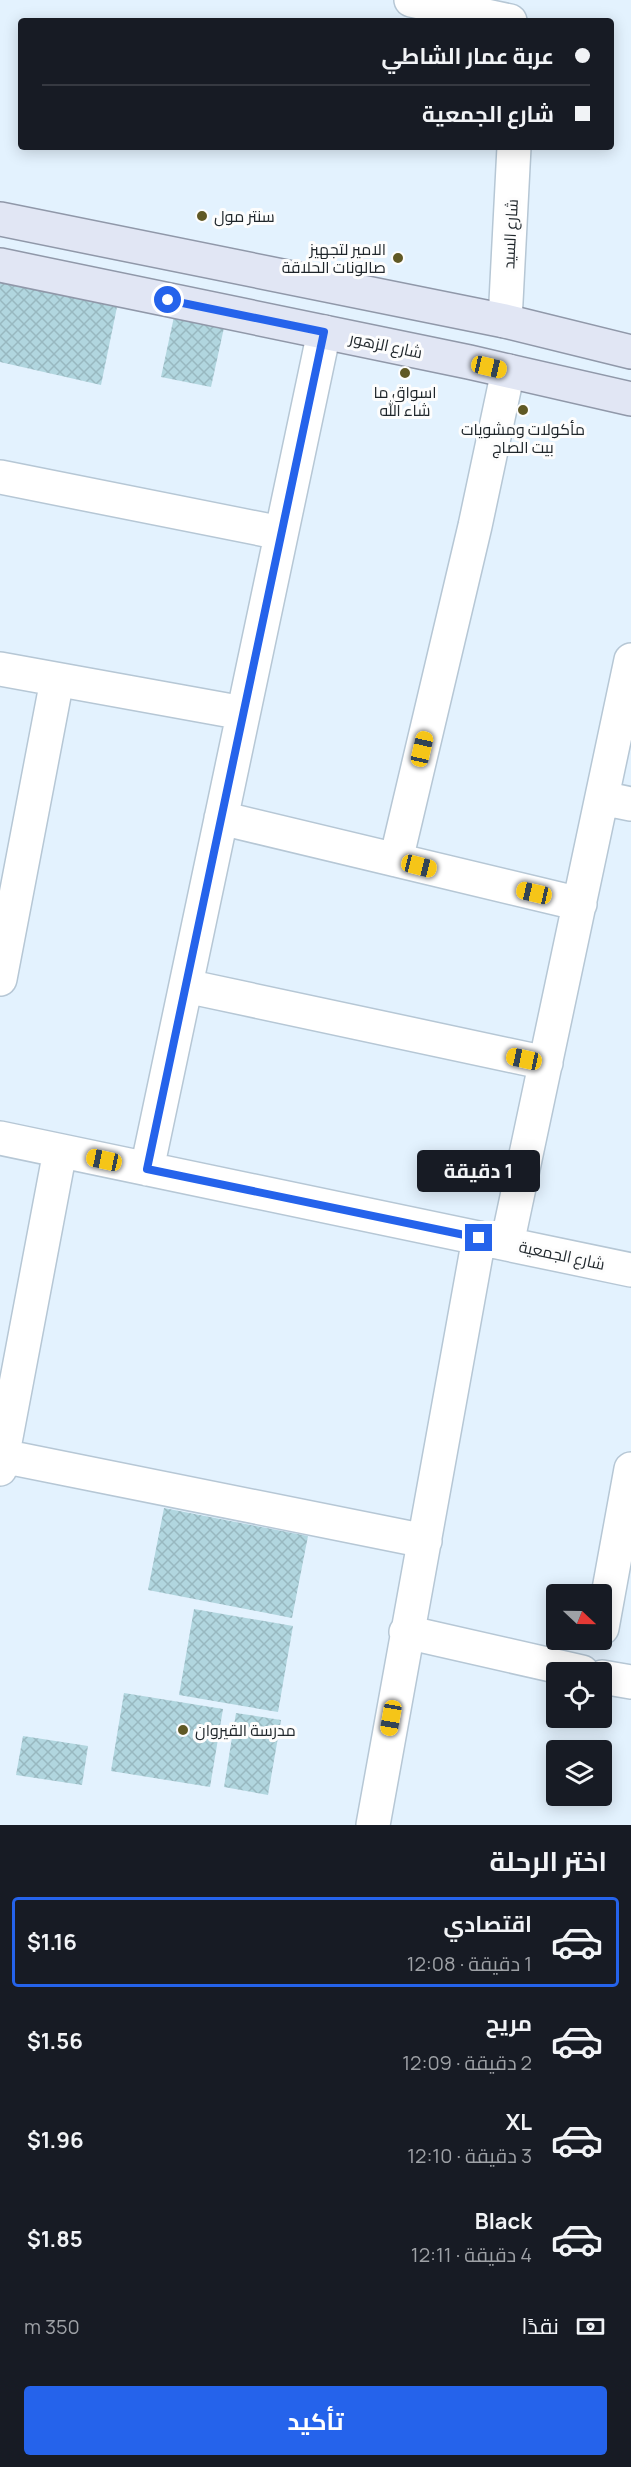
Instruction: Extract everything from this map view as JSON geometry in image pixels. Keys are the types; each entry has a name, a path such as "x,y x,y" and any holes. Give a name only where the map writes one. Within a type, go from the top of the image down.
{"main road":[{"path":"0,219 506,321 631,352"},
{"path":"189,304 199,260"},
{"name":"شارع الزهور","path":"0,265 508,371 631,399"}],"street":[{"path":"411,0 496,18"},
{"path":"520,18 522,0"},
{"name":"شارع السيد","path":"506,321 514,150"},
{"path":"147,1169 324,332"},
{"path":"396,860 475,526 508,371"},
{"path":"0,477 281,533"},
{"path":"373,1825 406,1632 493,1241 546,1063 580,904 617,801 631,660"},
{"path":"0,669 243,713"},
{"path":"0,979 5,920 57,680"},
{"path":"221,818 580,904"},
{"path":"186,986 546,1063"},
{"name":"شارع الجمعية","path":"0,1138 631,1270"},
{"path":"60,1151 1,1462 425,1540"},
{"path":"610,1584 631,1469"},
{"path":"406,1632 546,1664"},
{"path":"612,1679 631,1682"}],"building":[{"path":"0,281 117,307 101,385 0,362"},
{"path":"175,312 225,323 211,387 161,377"},
{"path":"164,1508 308,1536 292,1618 148,1590"},
{"path":"194,1609 293,1626 278,1712 179,1695"},
{"path":"124,1693 223,1709 210,1787 111,1771"},
{"path":"236,1713 281,1720 268,1795 224,1787"},
{"path":"23,1736 88,1746 82,1785 16,1775"}],"place":[{"name":"سنتر مول","path":"202,216"},
{"name":"الامير لتجهيز صالونات الحلاقة","path":"398,258"},
{"name":"اسواق ما شاء الله","path":"405,373"},
{"name":"مأكولات ومشويات بيت الصاج","path":"523,410"},
{"name":"مدرسة القيروان","path":"183,1730"}],"route":[{"path":"168,300 324,332 147,1169 479,1238"}]}
